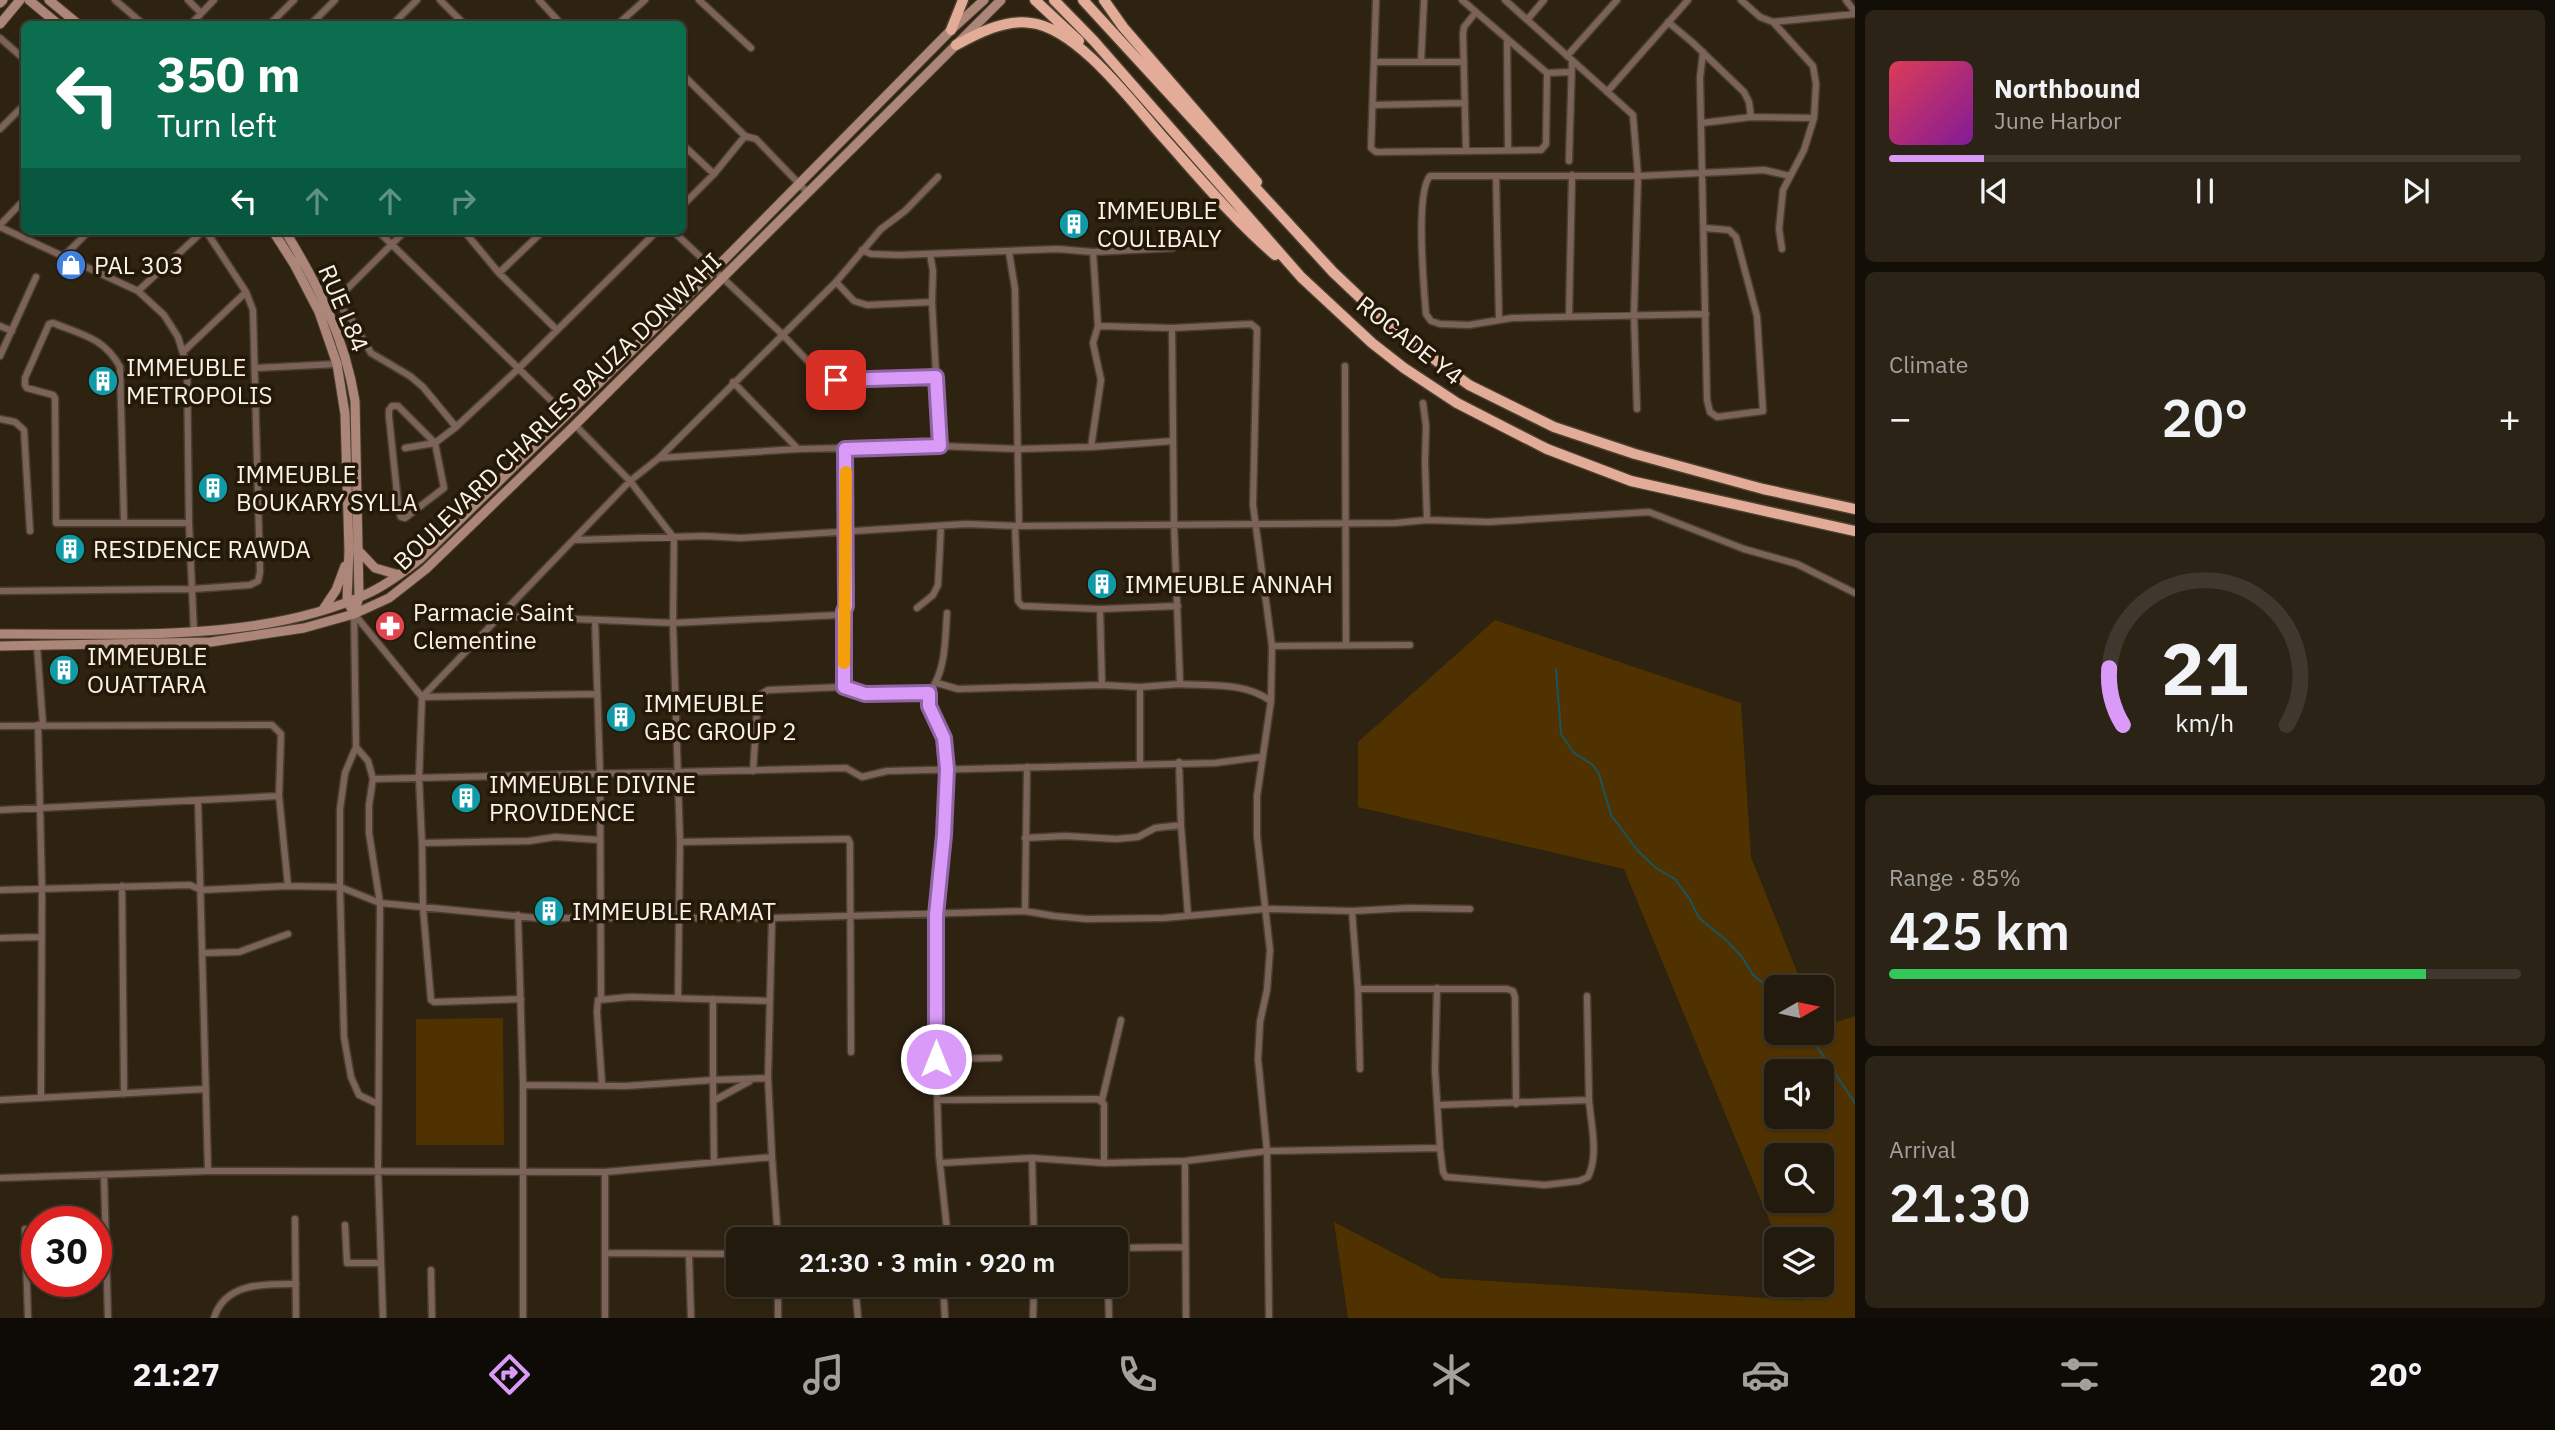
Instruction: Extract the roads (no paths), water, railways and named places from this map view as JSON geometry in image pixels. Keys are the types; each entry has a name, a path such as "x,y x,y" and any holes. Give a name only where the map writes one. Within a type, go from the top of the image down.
{"highway":[{"path":"951,30 963,0"},
{"path":"1035,0 1079,40 1267,249 1301,277"},
{"name":"ROCADE Y4","path":"1054,0 1103,51 1301,277 1372,343 1404,368 1457,403 1547,449 1631,481 1855,531"},
{"name":"ROCADE Y4","path":"1083,0 1304,242 1391,327 1469,385 1554,427 1648,458 1763,489 1855,509"},
{"path":"1095,0 1123,27 1232,150 1304,242"},
{"path":"1104,0 1123,27"},
{"path":"956,45 992,28 1030,22 1049,28 1102,68"}],"main road":[{"path":"0,24 20,0"},
{"path":"29,0 54,21"},
{"path":"49,0 74,21"},
{"name":"BOULEVARD CHARLES BAUZA DONWAHI","path":"0,634 194,632 289,619 359,597 399,575 420,559 567,416 984,0"},
{"name":"BOULEVARD CHARLES BAUZA DONWAHI","path":"0,646 211,642 304,628 355,614 389,598 426,569 575,425 1001,0"},
{"path":"276,235 319,312 337,365 345,414 354,551 347,600 355,614"},
{"name":"RUE L84","path":"287,235 331,305 355,401 354,551 359,597 355,614"},
{"path":"354,551 375,568 399,575"},
{"path":"324,608 336,590 354,551"}],"street":[{"path":"115,0 140,21"},
{"path":"188,0 201,13"},
{"path":"194,21 214,0"},
{"path":"273,21 294,0"},
{"path":"315,21 335,0"},
{"path":"397,21 417,0"},
{"path":"440,0 461,21"},
{"path":"539,0 559,21"},
{"path":"622,21 645,0"},
{"path":"699,0 751,48"},
{"path":"1376,0 1371,148 1376,152 1541,150 1546,144 1547,74"},
{"path":"1421,62 1424,0"},
{"path":"1462,0 1547,74 1571,72"},
{"path":"1505,0 1633,115 1638,176 1634,314 1637,409"},
{"path":"1527,20 1545,0"},
{"path":"1569,161 1569,58 1617,0"},
{"path":"1607,92 1688,0"},
{"path":"1741,0 1760,17 1773,22 1814,66 1815,118 1804,150 1783,190 1779,229 1782,249"},
{"path":"1773,22 1855,13 1846,0"},
{"path":"1466,150 1464,27 1476,12"},
{"path":"625,18 628,21"},
{"path":"1668,22 1744,92 1749,102 1751,117"},
{"path":"0,38 21,57"},
{"path":"1507,39 1508,150"},
{"path":"1703,52 1700,78 1706,314 1710,412 1717,417 1763,411 1757,317 1736,237 1729,230 1704,228"},
{"path":"1374,62 1464,62"},
{"path":"686,78 745,136 756,139 808,194"},
{"path":"1373,105 1465,103"},
{"path":"0,129 21,108"},
{"path":"1702,123 1751,117 1815,118"},
{"path":"686,202 714,174 745,136"},
{"path":"686,148 714,174"},
{"path":"1706,314 1569,316 1469,324 1440,324 1431,321 1426,314 1422,262 1423,196 1426,181 1430,176 1638,176 1764,170 1790,176"},
{"path":"1569,316 1572,175"},
{"path":"1496,176 1499,320"},
{"path":"422,696 630,481 659,458 836,282 881,229 905,211 938,177"},
{"path":"21,203 0,226 138,290 172,325 184,351 187,366 189,523 194,632"},
{"path":"63,257 85,235"},
{"path":"138,290 200,235"},
{"path":"0,591 193,589 250,585 258,581 260,572 253,310 246,292 208,235"},
{"path":"382,235 567,416"},
{"path":"401,235 331,305 350,317 372,353 423,387 457,427"},
{"path":"467,235 499,273 557,330"},
{"path":"499,273 539,235"},
{"path":"405,448 435,443 457,427 653,235"},
{"path":"677,235 782,334 820,374 836,380 936,377"},
{"path":"862,250 871,254 930,254 1173,248"},
{"path":"1009,252 1015,289 1019,449 1018,601 1022,606 1100,609 1178,606"},
{"path":"1091,447 1101,380 1093,343 1098,326 1093,252"},
{"path":"930,254 933,271 932,302 940,446"},
{"path":"0,356 36,277"},
{"path":"836,282 854,301 867,305 932,302"},
{"path":"184,351 246,292"},
{"path":"124,522 120,367 113,353 104,344 53,323 49,324 24,385 55,398 57,523 189,523"},
{"path":"1098,326 1172,328 1251,324 1257,329 1253,505 1272,646 1271,701 1257,796 1257,836 1270,950 1258,1059 1267,1151 1269,1318"},
{"path":"0,326 12,331"},
{"path":"1172,328 1174,524 1180,684"},
{"path":"256,368 337,365"},
{"path":"1345,366 1346,645"},
{"path":"733,382 798,449"},
{"path":"1423,403 1426,426 1427,520"},
{"path":"392,406 398,406 435,443 444,488 405,518 401,517 398,512 389,417 392,406"},
{"path":"0,419 15,422 23,430 30,531"},
{"path":"575,425 630,481 674,538 673,623 680,842 678,997"},
{"path":"659,458 798,449 940,446 1019,449 1173,441"},
{"path":"844,687 847,531 845,449"},
{"path":"574,540 704,536 741,538 941,526 1347,524 1427,520 1488,522 1650,512 1744,549 1811,569 1855,593"},
{"path":"916,608 933,595 938,585 941,526"},
{"path":"1100,609 1102,685"},
{"path":"500,616 673,623 838,615 844,611"},
{"path":"355,614 422,696 419,778 423,908 431,1000 521,999"},
{"path":"355,614 356,747 345,773 340,809 344,1037 351,1077 359,1095 378,1104"},
{"path":"947,614 943,663 937,683 929,693 929,706 944,738 947,769 936,915 937,1122 947,1227"},
{"path":"595,620 600,773 601,999"},
{"path":"1272,646 1410,645"},
{"path":"37,646 42,889 41,1098"},
{"path":"937,683 958,689 1180,684 1244,687 1271,701"},
{"path":"753,771 758,696 762,692 844,687 865,694 929,693"},
{"path":"1140,687 1140,763"},
{"path":"422,696 597,694"},
{"path":"0,726 272,725 281,734 279,796 288,886"},
{"path":"356,747 368,761 373,779 369,833 380,903 378,1171 383,1318"},
{"path":"373,779 846,768 862,777 887,771 1215,762 1261,757"},
{"path":"1179,762 1188,916"},
{"path":"1025,911 1027,767"},
{"path":"0,810 279,796"},
{"path":"198,801 208,1171"},
{"path":"1025,838 1065,836 1116,839 1138,837 1154,828 1181,825"},
{"path":"422,844 529,841 555,837 600,840"},
{"path":"680,842 848,839 850,1052"},
{"path":"0,890 190,885 201,890 288,886 340,887 380,903 537,918 772,918 1025,911 1087,919 1188,916 1265,909 1469,909"},
{"path":"122,886 124,1094"},
{"path":"1352,911 1360,1069"},
{"path":"518,915 523,1085 523,1318"},
{"path":"772,918 768,1078 777,1227"},
{"path":"202,953 239,952 288,934"},
{"path":"0,938 40,937"},
{"path":"1437,988 1435,1070 1443,1172 1446,1177 1452,1179 1545,1185 1579,1181 1588,1177 1593,1160 1587,996"},
{"path":"1358,989 1507,989 1513,992 1516,997 1516,1104"},
{"path":"602,1084 596,1003 601,999 678,997 770,1001"},
{"path":"713,999 714,1162"},
{"path":"1104,1163 1102,1100 1121,1020"},
{"path":"936,1059 999,1058"},
{"path":"523,1085 626,1086 768,1078"},
{"path":"713,1101 729,1090 754,1079"},
{"path":"0,1100 206,1089"},
{"path":"938,1100 1102,1100"},
{"path":"1438,1105 1589,1101"},
{"path":"940,1163 1032,1158 1104,1163 1185,1161 1267,1151 1440,1148"},
{"path":"0,1178 208,1171 522,1174 606,1172 772,1157"},
{"path":"1032,1158 1034,1227"},
{"path":"1185,1161 1186,1318"},
{"path":"605,1318 606,1172"},
{"path":"104,1175 108,1318"},
{"path":"295,1219 296,1318"},
{"path":"345,1225 347,1264 381,1263"},
{"path":"1128,1248 1185,1247"},
{"path":"606,1253 726,1254"},
{"path":"689,1255 691,1318"},
{"path":"431,1270 432,1318"},
{"path":"215,1318 227,1297 238,1290 259,1284 296,1284"},
{"path":"27,1297 28,1318"},
{"path":"778,1297 778,1318"},
{"path":"856,1297 858,1318"},
{"path":"944,1297 946,1318"},
{"path":"1033,1318 1034,1297"},
{"path":"1108,1297 1109,1318"}],"waterway":[{"path":"1556,669 1561,734 1574,753 1593,765 1599,774 1611,815 1638,851 1656,868 1675,879 1699,918 1726,940 1742,957 1753,975 1764,984"},
{"path":"1816,1045 1855,1103"}],"place":[{"name":"IMMEUBLE COULIBALY","path":"1074,224"},
{"name":"PAL 303","path":"71,265"},
{"name":"IMMEUBLE METROPOLIS","path":"103,381"},
{"name":"IMMEUBLE BOUKARY SYLLA","path":"213,488"},
{"name":"RESIDENCE RAWDA","path":"70,549"},
{"name":"IMMEUBLE ANNAH","path":"1102,584"},
{"name":"Parmacie Saint Clementine","path":"390,626"},
{"name":"IMMEUBLE OUATTARA","path":"64,670"},
{"name":"IMMEUBLE GBC GROUP 2","path":"621,717"},
{"name":"IMMEUBLE DIVINE PROVIDENCE","path":"466,798"},
{"name":"IMMEUBLE RAMAT","path":"549,911"}]}
